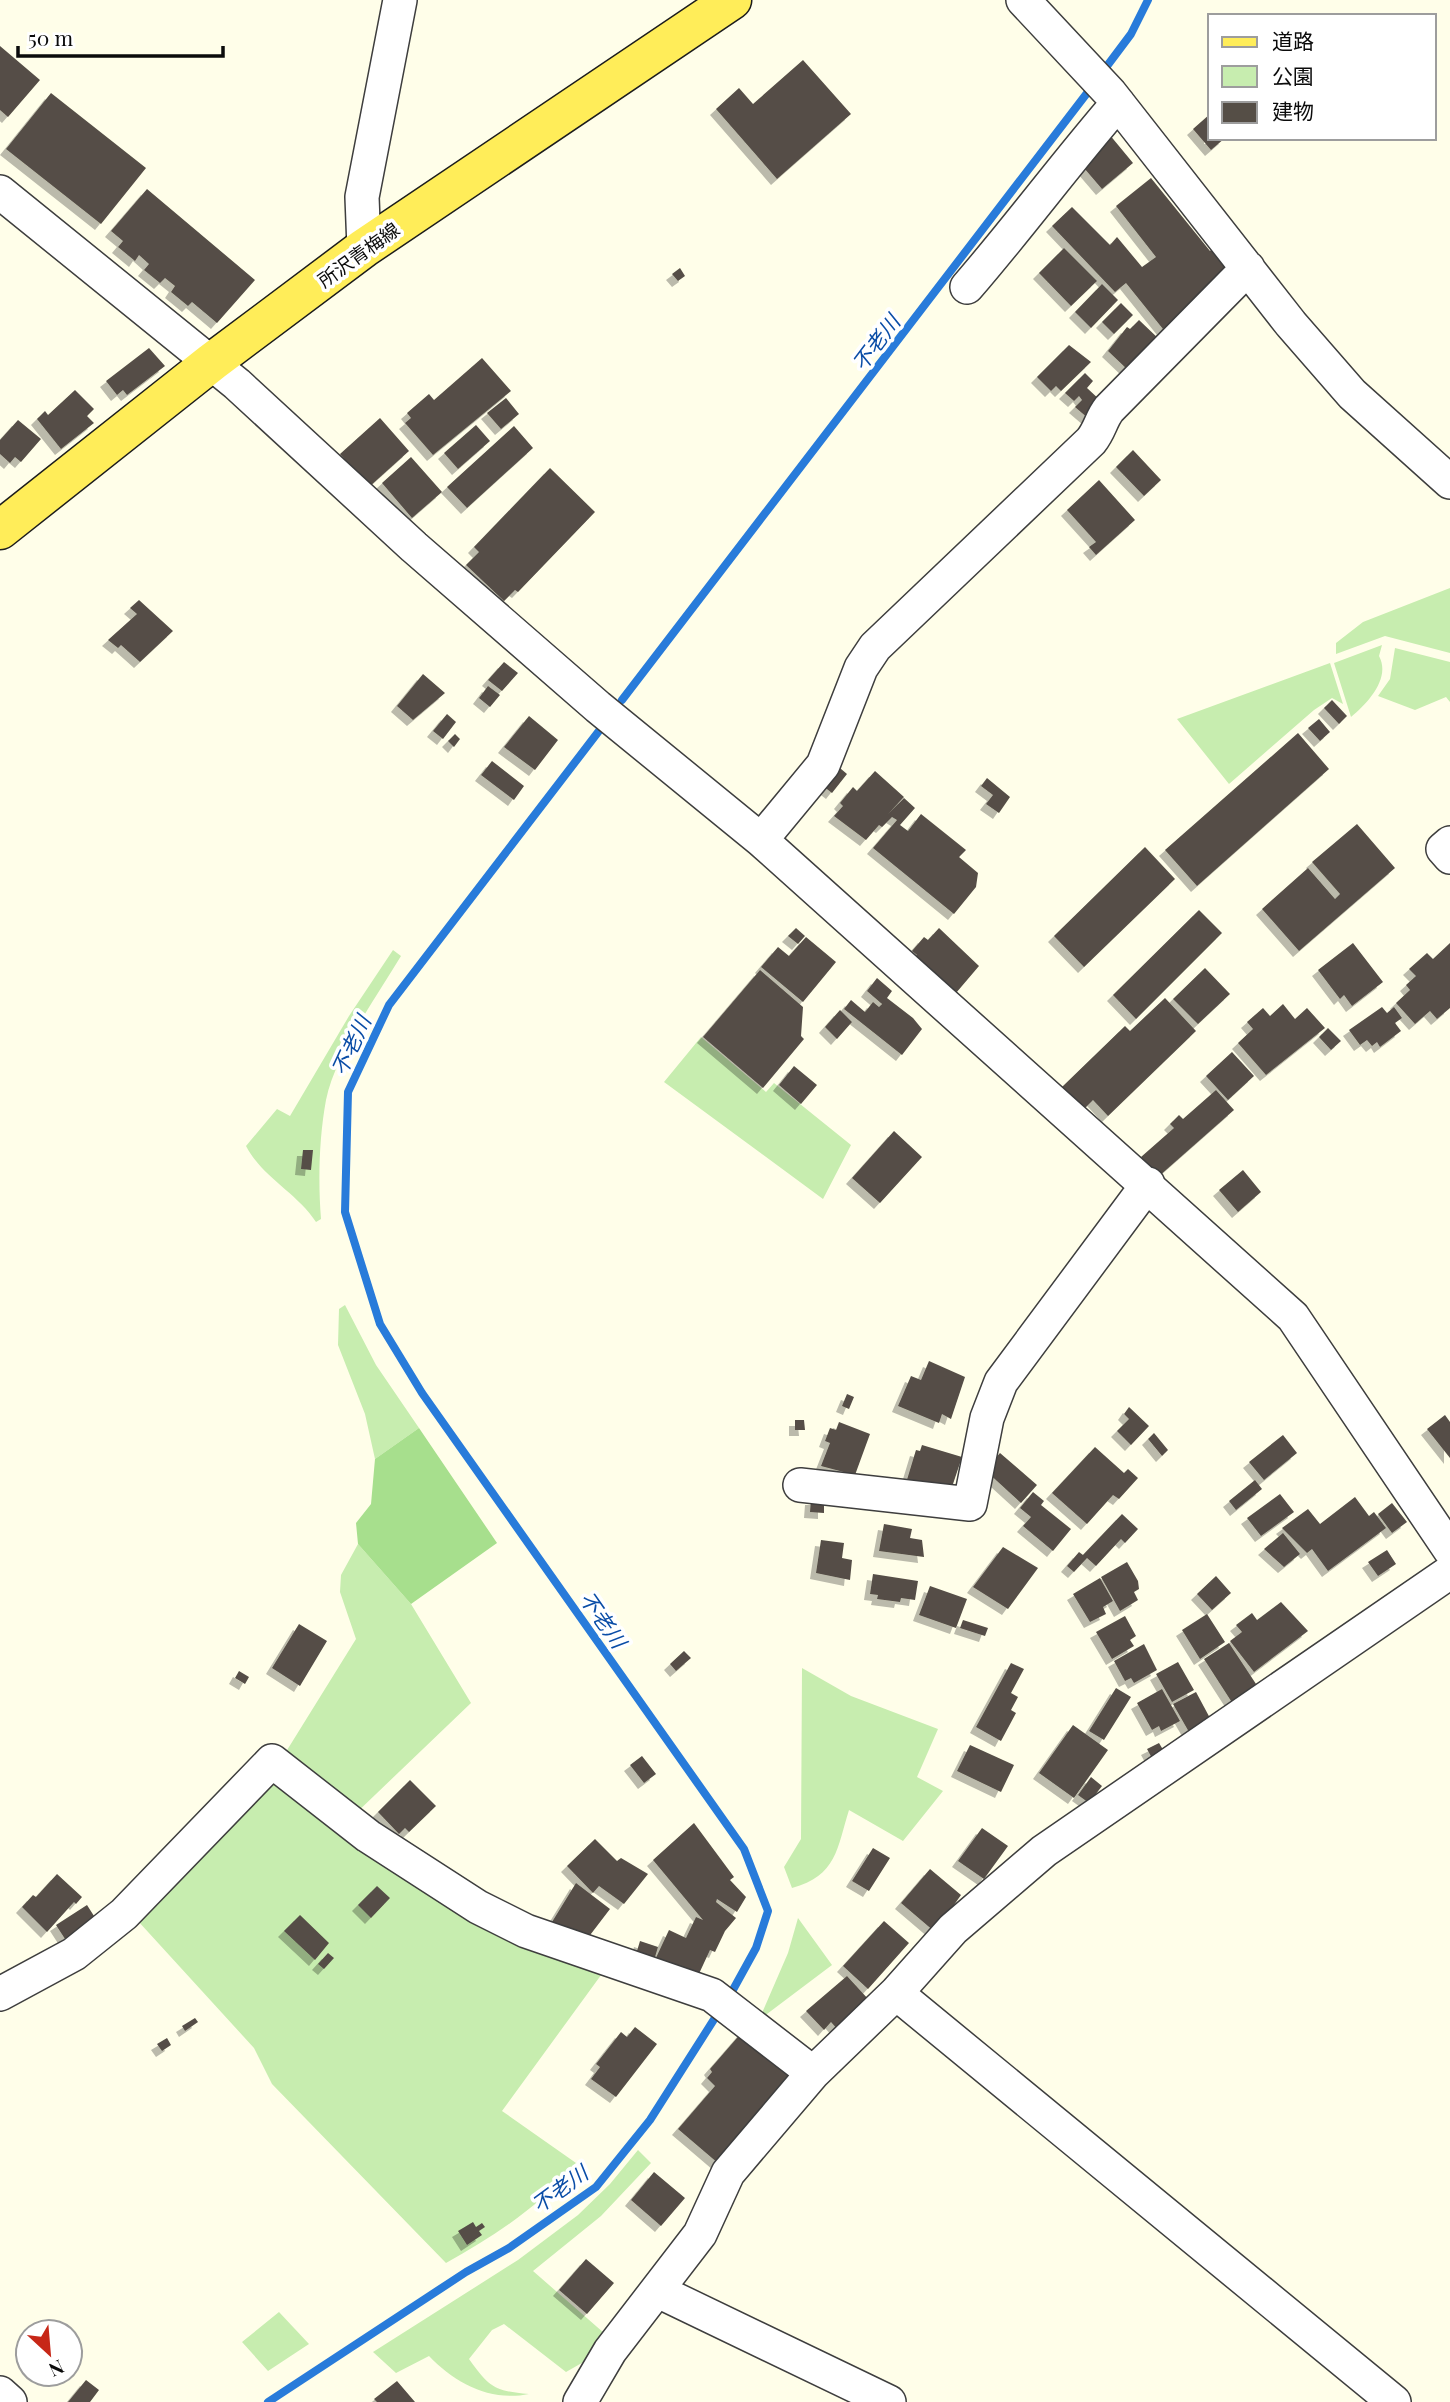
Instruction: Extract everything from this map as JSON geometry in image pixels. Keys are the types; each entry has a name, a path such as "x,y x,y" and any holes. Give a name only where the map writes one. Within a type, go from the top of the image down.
{"main road":[{"name":"所沢青梅線","path":"0,530 212,362 364,247 732,0"}],"street":[{"path":"364,247 362,197 400,0"},
{"path":"1023,0 1106,90 1352,394 1450,482"},
{"path":"967,287 1017,229 1062,167 1106,90"},
{"path":"0,192 212,362 414,547 598,707 761,840 1148,1184 1293,1318 1450,1550"},
{"path":"761,840 823,765 861,668 875,647 1091,441 1101,430 1103,417 1109,409 1248,268"},
{"path":"800,1485 970,1504 987,1418 1001,1382 1148,1184"},
{"path":"580,2402 610,2351 700,2234 727,2173 813,2073 896,1993 953,1929 1044,1851 1450,1572"},
{"path":"0,1994 74,1954 124,1914 272,1761 368,1836 478,1907 526,1931 725,2004 813,2073"},
{"path":"896,1993 1394,2402"},
{"path":"658,2291 889,2402"},
{"path":"0,2393 10,2402"}],"green space":[{"path":"1450,588 1450,653 1385,636 1336,654 1336,643 1363,622"},
{"path":"1382,645 1379,656 1382,664 1380,681 1364,705 1351,717 1334,663"},
{"path":"1395,648 1450,662 1450,702 1446,697 1415,710 1378,696 1390,679"},
{"path":"1330,663 1343,704 1332,698 1314,710 1229,784 1177,719"},
{"path":"393,950 401,956 347,1045 326,1100 319,1175 321,1219 316,1222 299,1202 261,1167 246,1146 277,1109 290,1116 349,1016"},
{"path":"701,1037 766,1092 774,1083 851,1145 823,1199 664,1082"},
{"path":"345,1305 376,1365 419,1428 375,1459 365,1414 338,1345 339,1309"},
{"path":"419,1428 497,1543 411,1604 358,1544 356,1523 371,1504 375,1459"},
{"path":"358,1544 411,1604 471,1703 352,1817 284,1755 356,1639 340,1592 341,1575"},
{"path":"802,1668 851,1696 938,1729 917,1777 943,1791 903,1841 849,1810 838,1848 827,1868 807,1883 792,1888 784,1867 801,1839"},
{"path":"279,1780 604,1971 502,2111 576,2163 532,2207 446,2263 272,2084 254,2048 138,1921 262,1786"},
{"path":"798,1918 832,1965 759,2020 788,1953"},
{"path":"638,2150 651,2163 601,2216 533,2271 604,2333 587,2360 566,2372 504,2324 492,2330 469,2359 493,2386 529,2394 515,2396 487,2393 474,2388 450,2374 429,2356 396,2373 373,2352 518,2260 578,2215 610,2184"},
{"path":"279,2312 309,2344 268,2371 242,2342"}],"building":[{"path":"0,46 40,80 8,117 0,110"},
{"path":"803,60 851,114 777,179 716,109 739,88 753,104"},
{"path":"51,93 146,168 101,224 6,149"},
{"path":"1208,116 1208,140 1223,140 1211,150 1193,129"},
{"path":"1109,134 1133,163 1102,189 1084,168"},
{"path":"1151,178 1210,251 1215,247 1236,275 1217,286 1163,329 1126,283 1115,292 1052,226 1072,207 1110,245 1117,237 1142,267 1156,257 1116,206"},
{"path":"147,189 255,280 217,323 192,302 188,306 171,292 175,286 165,278 160,283 144,270 149,264 139,255 135,261 118,247 123,241 111,231"},
{"path":"1064,248 1097,281 1071,306 1039,273"},
{"path":"680,268 685,276 678,281 672,274"},
{"path":"1102,284 1118,300 1091,328 1075,312"},
{"path":"1121,303 1133,315 1114,334 1102,322"},
{"path":"1139,320 1160,340 1129,371 1108,351 1127,327 1130,329"},
{"path":"1069,345 1091,362 1061,391 1056,386 1051,391 1037,377"},
{"path":"149,348 165,366 127,395 123,390 117,395 106,381"},
{"path":"482,358 511,391 433,455 405,423 411,418 407,413 429,394 434,400"},
{"path":"1085,373 1093,381 1087,388 1101,401 1089,419 1075,407 1082,400 1079,396 1074,401 1065,393"},
{"path":"75,390 94,409 87,416 94,423 61,449 37,419 45,411 48,415"},
{"path":"506,398 519,414 501,429 487,413"},
{"path":"380,418 409,451 369,487 340,454"},
{"path":"18,420 41,439 21,462 15,457 10,463 0,454 0,440"},
{"path":"476,425 490,441 458,469 444,453"},
{"path":"514,426 533,448 467,508 447,487"},
{"path":"1133,450 1161,480 1144,496 1116,467"},
{"path":"411,457 442,492 412,518 382,483"},
{"path":"550,468 595,512 518,592 515,590 504,601 466,565 479,552 474,547"},
{"path":"1099,480 1135,520 1096,555 1089,547 1096,542 1067,510"},
{"path":"139,600 173,631 140,662 121,645 118,648 108,640 137,614 130,608"},
{"path":"504,662 518,673 502,691 488,680"},
{"path":"423,674 445,693 413,720 397,706"},
{"path":"488,686 500,695 490,707 479,698"},
{"path":"1332,700 1347,716 1339,724 1324,708"},
{"path":"447,714 456,722 443,739 433,731"},
{"path":"529,716 558,740 535,770 504,747"},
{"path":"1319,719 1330,732 1320,741 1308,728"},
{"path":"1298,733 1329,769 1197,886 1165,850"},
{"path":"455,734 460,739 454,747 448,741"},
{"path":"492,761 524,786 514,800 481,775"},
{"path":"834,763 847,774 832,793 818,782"},
{"path":"875,771 904,797 888,814 904,798 915,808 900,825 908,831 921,814 966,850 959,857 978,873 976,887 954,914 873,848 897,820 892,817 882,827 879,825 866,840 834,816 843,806 840,803 853,787 857,791"},
{"path":"987,778 1010,797 999,813 986,804 993,795 981,786"},
{"path":"1357,824 1395,868 1299,951 1262,909 1308,868 1335,899 1340,894 1312,862"},
{"path":"1145,847 1175,879 1084,967 1054,936"},
{"path":"1199,910 1222,933 1136,1019 1113,995"},
{"path":"796,928 805,936 798,944 788,936"},
{"path":"939,928 979,966 956,993 915,957 917,955 912,951 924,937 928,940"},
{"path":"806,937 836,962 803,1002 761,967 778,947 789,956"},
{"path":"1353,943 1383,982 1352,1006 1344,995 1340,999 1318,970"},
{"path":"1450,943 1450,1008 1437,1019 1430,1011 1415,1024 1396,1003 1410,990 1406,985 1416,976 1409,969 1427,953 1433,959"},
{"path":"1205,968 1230,994 1198,1024 1173,999"},
{"path":"760,970 803,1007 801,1036 804,1039 763,1088 703,1037"},
{"path":"877,978 892,991 887,998 913,1018 922,1029 902,1055 844,1009 851,1000 865,1012 873,1002 879,1007 882,1004 867,991"},
{"path":"1165,998 1196,1031 1108,1116 1093,1100 1084,1109 1062,1087 1125,1026 1130,1031"},
{"path":"1283,1004 1295,1019 1307,1008 1325,1028 1266,1075 1238,1043 1253,1029 1247,1022 1263,1008 1270,1016"},
{"path":"1382,1007 1387,1013 1394,1007 1402,1018 1395,1023 1401,1031 1380,1047 1377,1042 1372,1046 1367,1040 1360,1045 1349,1030"},
{"path":"840,1010 852,1022 837,1039 825,1027"},
{"path":"1328,1028 1341,1041 1331,1050 1319,1037"},
{"path":"1232,1052 1254,1076 1228,1100 1206,1076"},
{"path":"794,1066 817,1085 801,1104 779,1085"},
{"path":"1216,1090 1234,1110 1158,1177 1141,1157 1174,1128 1170,1124 1179,1115 1183,1119"},
{"path":"894,1131 922,1157 880,1203 852,1178"},
{"path":"303,1150 313,1150 311,1170 301,1169"},
{"path":"1243,1170 1261,1192 1238,1212 1219,1190"},
{"path":"929,1361 965,1377 951,1419 942,1414 939,1423 898,1406 911,1376 921,1380"},
{"path":"847,1394 854,1397 849,1409 842,1406"},
{"path":"1129,1407 1149,1426 1131,1445 1117,1431 1129,1419 1124,1414"},
{"path":"1445,1415 1450,1422 1450,1458 1427,1429"},
{"path":"795,1420 804,1420 805,1430 795,1430"},
{"path":"839,1422 870,1434 855,1475 821,1466 830,1443 825,1441 830,1428 836,1430"},
{"path":"1154,1433 1168,1450 1162,1456 1148,1439"},
{"path":"1283,1435 1297,1453 1264,1480 1249,1462"},
{"path":"922,1445 962,1457 951,1490 906,1483 916,1450 920,1451"},
{"path":"1095,1447 1124,1473 1128,1469 1138,1478 1119,1499 1113,1495 1087,1524 1052,1493"},
{"path":"1000,1453 1037,1485 1021,1503 985,1470"},
{"path":"1255,1480 1262,1489 1236,1510 1229,1501"},
{"path":"1033,1492 1044,1501 1041,1505 1071,1529 1053,1551 1023,1526 1031,1517 1020,1508"},
{"path":"1280,1494 1294,1512 1261,1536 1247,1518"},
{"path":"1355,1497 1369,1516 1374,1512 1386,1528 1328,1571 1312,1549 1307,1553 1282,1528 1308,1509 1320,1524"},
{"path":"811,1499 824,1499 824,1513 810,1512"},
{"path":"1392,1503 1407,1522 1392,1533 1378,1514"},
{"path":"1122,1514 1138,1529 1125,1543 1121,1539 1096,1566 1087,1558 1074,1572 1067,1566 1079,1552 1083,1555"},
{"path":"884,1524 912,1529 910,1538 922,1540 924,1557 879,1551"},
{"path":"1283,1533 1300,1554 1284,1567 1264,1549"},
{"path":"821,1540 844,1543 842,1558 852,1560 850,1580 816,1573"},
{"path":"1003,1547 1038,1568 1008,1609 973,1587"},
{"path":"1387,1550 1396,1564 1378,1576 1368,1562"},
{"path":"1127,1562 1138,1581 1139,1589 1134,1592 1138,1600 1120,1611 1101,1577"},
{"path":"873,1574 918,1581 915,1600 901,1598 900,1602 877,1599 878,1595 870,1594"},
{"path":"1216,1576 1231,1593 1212,1610 1197,1594"},
{"path":"1100,1578 1113,1601 1103,1607 1106,1614 1090,1622 1073,1594"},
{"path":"930,1586 967,1599 956,1628 919,1615"},
{"path":"1281,1602 1308,1631 1254,1672 1230,1641 1242,1632 1236,1625 1252,1613 1257,1620"},
{"path":"1207,1614 1225,1642 1200,1659 1182,1630"},
{"path":"1125,1616 1136,1636 1130,1640 1134,1646 1112,1659 1096,1632"},
{"path":"963,1620 988,1628 985,1636 960,1628"},
{"path":"299,1624 327,1641 300,1686 272,1668"},
{"path":"1229,1643 1258,1687 1233,1704 1204,1659"},
{"path":"1144,1644 1157,1670 1134,1683 1131,1678 1125,1681 1114,1661"},
{"path":"684,1651 691,1658 676,1671 670,1664"},
{"path":"1178,1662 1194,1690 1172,1702 1156,1674"},
{"path":"1011,1663 1024,1669 1011,1693 1018,1697 1011,1710 1016,1713 1001,1741 976,1727"},
{"path":"239,1671 249,1677 245,1684 235,1678"},
{"path":"1116,1688 1131,1697 1104,1740 1089,1731"},
{"path":"1162,1689 1180,1721 1161,1731 1159,1726 1152,1730 1137,1703"},
{"path":"1196,1692 1211,1720 1189,1732 1173,1704"},
{"path":"1073,1725 1108,1750 1074,1798 1039,1773"},
{"path":"1159,1743 1165,1753 1153,1760 1147,1749"},
{"path":"970,1745 1014,1765 1001,1792 957,1771"},
{"path":"642,1756 656,1774 644,1783 630,1765"},
{"path":"1091,1777 1102,1786 1089,1803 1078,1795"},
{"path":"410,1780 436,1806 409,1832 405,1828 399,1834 378,1812"},
{"path":"694,1823 734,1877 730,1880 746,1897 737,1912 717,1899 716,1902 736,1918 725,1931 715,1952 710,1950 697,1978 654,1962 669,1930 686,1938 696,1917 703,1920 653,1860"},
{"path":"982,1828 1008,1846 984,1879 958,1861"},
{"path":"595,1839 617,1861 621,1858 648,1874 624,1904 599,1886 593,1893 567,1866"},
{"path":"873,1848 890,1858 869,1891 852,1881"},
{"path":"930,1869 961,1895 935,1932 901,1903"},
{"path":"57,1874 82,1897 76,1904 74,1902 47,1932 22,1907 33,1895 36,1897"},
{"path":"576,1883 610,1909 584,1943 552,1922"},
{"path":"377,1886 390,1898 371,1918 358,1905"},
{"path":"87,1905 94,1916 107,1908 67,1942 56,1925"},
{"path":"300,1915 329,1943 315,1960 284,1931"},
{"path":"884,1921 909,1943 868,1989 843,1966"},
{"path":"640,1941 658,1947 652,1967 634,1961"},
{"path":"328,1953 334,1958 324,1969 318,1964"},
{"path":"847,1976 869,2000 838,2030 831,2022 824,2030 806,2011"},
{"path":"195,2018 198,2022 185,2031 182,2026"},
{"path":"635,2027 657,2044 616,2097 591,2079 600,2067 596,2064 621,2032 627,2037"},
{"path":"743,2031 791,2073 760,2109 757,2121 719,2164 678,2129 715,2086 707,2078 712,2072 710,2069"},
{"path":"167,2038 171,2045 162,2051 157,2044"},
{"path":"654,2172 685,2198 661,2226 631,2200"},
{"path":"473,2222 476,2227 482,2223 485,2227 479,2231 482,2235 467,2245 458,2231"},
{"path":"586,2259 614,2283 587,2314 559,2290"},
{"path":"86,2380 99,2390 90,2402 68,2402 79,2388 84,2388"},
{"path":"397,2381 415,2402 377,2402 374,2399"}],"waterway":[{"name":"不老川","path":"1101,74 1131,34 1148,0"},
{"name":"不老川","path":"622,700 1094,84"},
{"name":"不老川","path":"602,727 389,1005 348,1092 345,1212 380,1324 422,1393 744,1849 768,1911 756,1948 729,1997"},
{"name":"不老川","path":"268,2402 466,2272 509,2248 596,2187 650,2120 720,2010"}]}
